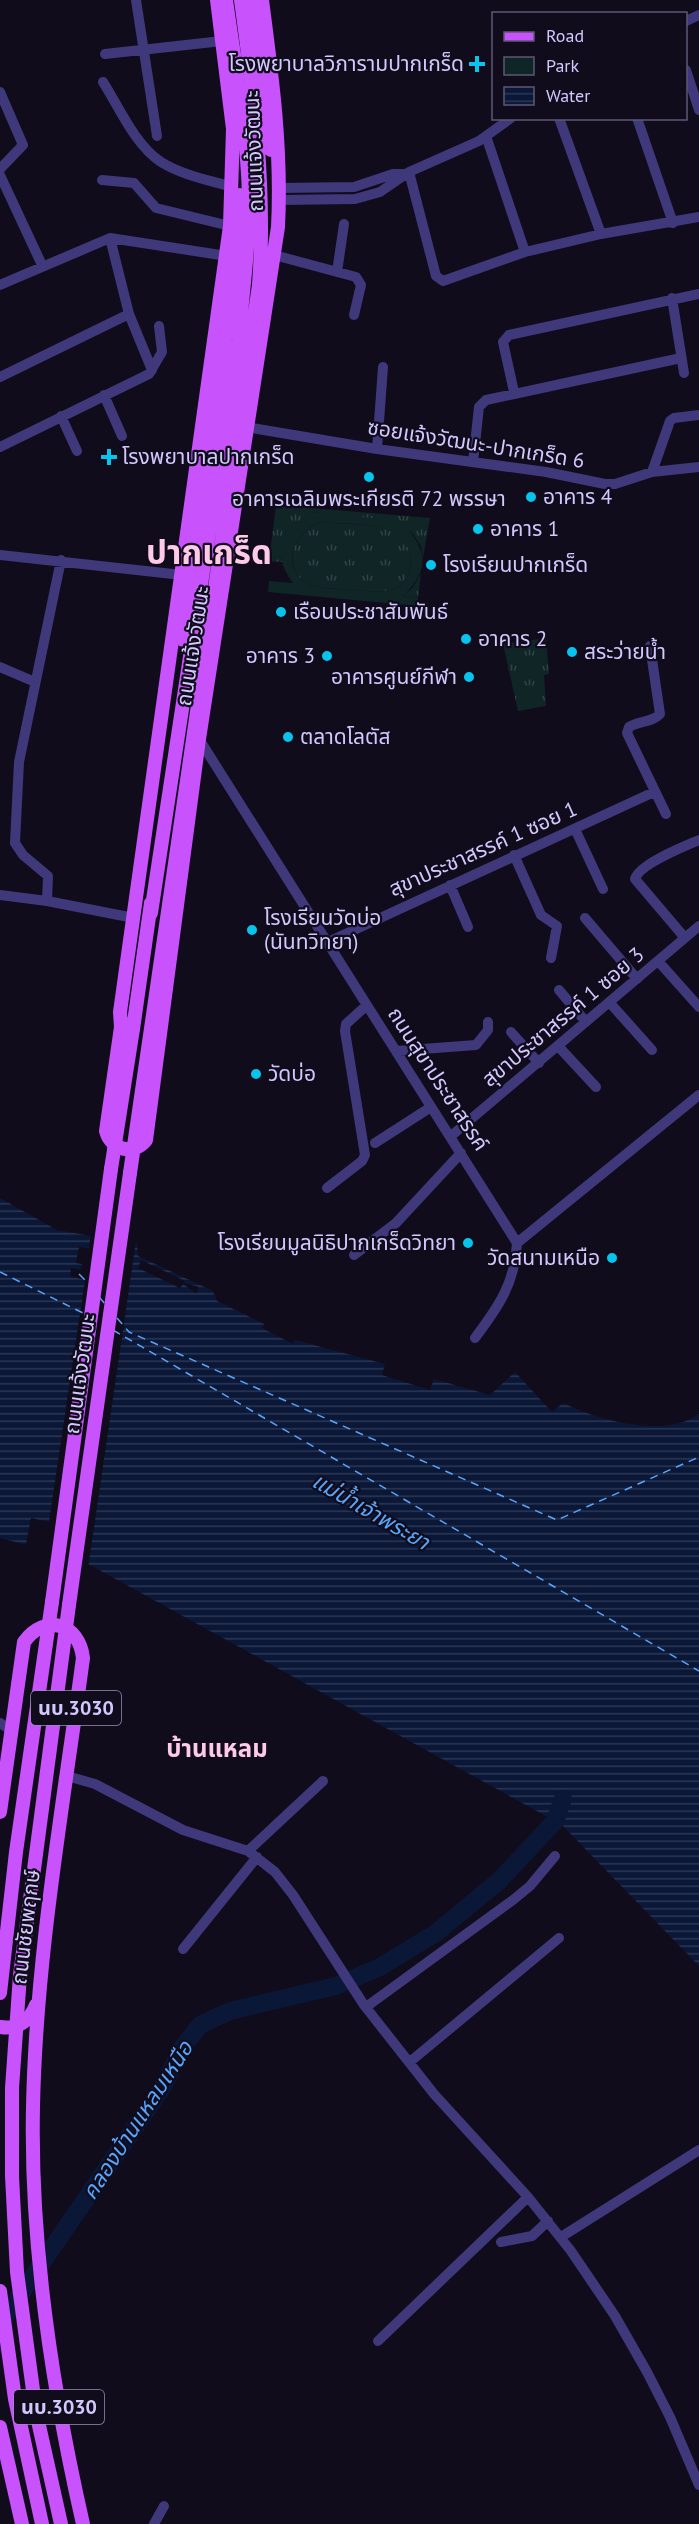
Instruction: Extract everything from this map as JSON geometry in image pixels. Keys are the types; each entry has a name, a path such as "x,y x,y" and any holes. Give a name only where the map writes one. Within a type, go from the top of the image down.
{"main road":[{"name":"ถนนแจ้งวัฒนะ","path":"217,0 233,129 230,226 120,1012 121,1027 106,1131 108,1140 118,1148 129,1150 141,1146 146,1140 200,739 274,255 280,194 278,130 262,0"},
{"name":"ถนนแจ้งวัฒนะ","path":"51,1602 111,1169 238,340 249,195 245,140 226,0"},
{"name":"ถนนแจ้งวัฒนะ","path":"69,1605 260,285 263,195 259,138 242,0"},
{"path":"252,0 273,182 270,240 260,285"},
{"path":"151,913 152,841 240,228 240,191 233,129"},
{"path":"160,729 200,739"},
{"path":"121,1027 146,1034 159,1032"},
{"name":"ถนนชัยพฤกษ์","path":"0,1993 16,1852 51,1602"},
{"name":"ถนนชัยพฤกษ์","path":"61,2524 36,2412 17,2272 12,2176 12,2088 20,1975 69,1605"},
{"name":"ถนนชัยพฤกษ์","path":"0,1812 5,1726 24,1642 30,1633 44,1626 58,1625 72,1632 79,1640 83,1658 39,1991 33,2108 37,2231 42,2290 54,2379 83,2524"},
{"path":"0,2027 10,2028 26,2020 35,2007 39,1991"},
{"name":"นบ.3030","path":"0,2291 15,2399 42,2524"},
{"name":"นบ.3030","path":"0,2427 22,2524"}],"street":[{"path":"136,0 142,50 158,136"},
{"path":"105,54 222,40"},
{"path":"687,73 699,110"},
{"path":"103,82 146,148 160,161 183,173 232,187"},
{"path":"0,92 23,145 0,169 42,265"},
{"path":"280,194 354,187 393,174 408,173 486,136 508,120"},
{"path":"560,120 601,234"},
{"path":"638,120 673,223"},
{"path":"486,136 525,252"},
{"path":"408,173 435,276 443,281 525,252 601,234 699,218"},
{"path":"102,180 134,183 156,207 230,226"},
{"path":"337,272 344,224"},
{"path":"110,238 129,314 152,370"},
{"path":"0,285 42,265 110,238 227,256"},
{"path":"274,255 356,277 361,283 354,315"},
{"path":"514,392 503,342 509,335 699,294"},
{"path":"672,298 684,373"},
{"path":"0,376 129,314"},
{"path":"0,447 149,374 162,352 159,326"},
{"path":"473,462 481,403 514,392 681,358"},
{"path":"377,449 383,367"},
{"path":"104,395 122,436"},
{"path":"652,472 670,422 674,418 699,415"},
{"path":"61,416 77,451"},
{"name":"ซอยแจ้งวัฒนะ-ปากเกร็ด 6","path":"246,427 377,449 546,471 605,484 615,484 652,472 699,467"},
{"path":"0,555 182,575"},
{"path":"47,901 48,876 23,855 13,837 19,795 19,762 61,560"},
{"path":"650,646 660,714 656,718 634,723 629,727 627,733 666,814"},
{"path":"0,667 35,682"},
{"name":"ถนนสุขาประชาสรรค์","path":"200,739 518,1243"},
{"name":"สุขาประชาสรรค์ 1 ซอย 1","path":"328,942 654,792"},
{"path":"575,829 603,889"},
{"path":"685,938 635,879 636,874 654,862 697,844"},
{"path":"514,855 541,915 557,926 551,958"},
{"path":"450,885 468,927"},
{"path":"0,895 47,901 134,918"},
{"path":"585,918 637,979"},
{"name":"สุขาประชาสรรค์ 1 ซอย 3","path":"451,1136 699,926"},
{"path":"658,961 699,1006"},
{"path":"559,990 586,1022"},
{"path":"610,1003 652,1050"},
{"path":"327,1188 362,1161 364,1155 345,1031 346,1024 367,1005"},
{"path":"396,1051 476,1045 488,1030 488,1022"},
{"path":"511,1032 539,1063"},
{"path":"558,1046 596,1087"},
{"path":"475,1338 497,1308 516,1269 518,1243 699,1095"},
{"path":"375,1143 431,1107"},
{"path":"354,1255 396,1223 462,1153"},
{"path":"67,1776 95,1784 183,1830 253,1854 275,1872 293,1895 362,2003 411,2061 434,2094 528,2197 561,2237 615,2316 647,2372 670,2417 699,2485"},
{"path":"183,1949 253,1854 323,1781"},
{"path":"362,2003 513,1900 530,1886 555,1856"},
{"path":"411,2061 558,1938"},
{"path":"561,2237 699,2150"},
{"path":"378,2341 528,2197"},
{"path":"501,2242 532,2236 548,2221"},
{"path":"154,2524 164,2506"}],"green space":[{"path":"276,505 430,518 423,558 421,546 412,533 315,512 281,556 282,562 269,561"},
{"path":"314,512 400,521 416,540 422,558 419,577 403,596 418,598 418,606 268,592 269,581 293,583 286,572 281,551 288,534","holes":["321,522 371,526 397,534 407,546 411,562 410,570 403,583 396,588 376,592 314,586 303,581 296,573 293,564 296,544 310,527"]},
{"path":"321,522 372,526 398,534 408,546 411,562 410,570 403,583 396,588 379,592 334,589 314,586 303,581 296,573 293,564 296,544 310,527"},
{"path":"421,573 418,598 403,596 413,587"},
{"path":"546,638 549,674 544,675 546,706 518,711 503,644"}],"water":[{"name":"แม่น้ำเจ้าพระยา","path":"0,1198 57,1230 137,1244 138,1256 213,1291 217,1301 264,1324 262,1328 293,1344 295,1340 385,1364 382,1375 430,1390 434,1379 490,1395 515,1372 552,1412 563,1403 612,1421 650,1426 685,1421 699,1414 699,1966 562,1825 92,1566 47,1550 0,1538"}],"pier":[{"path":"91,1233 136,1241 88,1568 26,1545 31,1518 49,1522 85,1280 70,1276 71,1268 81,1270 82,1264 76,1263 79,1247 89,1248"},
{"path":"141,1260 185,1281 184,1283 199,1287 196,1293 183,1284 180,1288 138,1268"}],"waterway":[{"name":"คลองบ้านแหลมเหนือ","path":"0,2324 164,2085 182,2048 200,2025 230,2011 336,1986 380,1967 436,1933 500,1880 555,1821 563,1799"}],"ferry route":[{"path":"0,1272 85,1314"},
{"path":"79,1274 89,1284"},
{"path":"99,1297 106,1305"},
{"path":"117,1318 129,1332 557,1520 699,1457"},
{"path":"113,1330 699,1671"}],"place":[{"name":"โรงพยาบาลวิภารามปากเกร็ด","path":"477,64"},
{"name":"โรงพยาบาลปากเกร็ด","path":"109,457"},
{"name":"อาคารเฉลิมพระเกียรติ 72 พรรษา","path":"369,477"},
{"name":"อาคาร 4","path":"531,497"},
{"name":"อาคาร 1","path":"478,529"},
{"name":"โรงเรียนปากเกร็ด","path":"431,565"},
{"name":"เรือนประชาสัมพันธ์","path":"281,612"},
{"name":"อาคาร 2","path":"466,639"},
{"name":"สระว่ายน้ำ","path":"572,652"},
{"name":"อาคาร 3","path":"327,656"},
{"name":"อาคารศูนย์กีฬา","path":"469,677"},
{"name":"ตลาดโลตัส","path":"288,737"},
{"name":"โรงเรียนวัดบ่อ (นันทวิทยา)","path":"252,930"},
{"name":"วัดบ่อ","path":"256,1074"},
{"name":"โรงเรียนมูลนิธิปากเกร็ดวิทยา","path":"468,1243"},
{"name":"วัดสนามเหนือ","path":"612,1258"}],"district":[{"name":"ปากเกร็ด","path":"209,552"},
{"name":"บ้านแหลม","path":"217,1749"}]}
